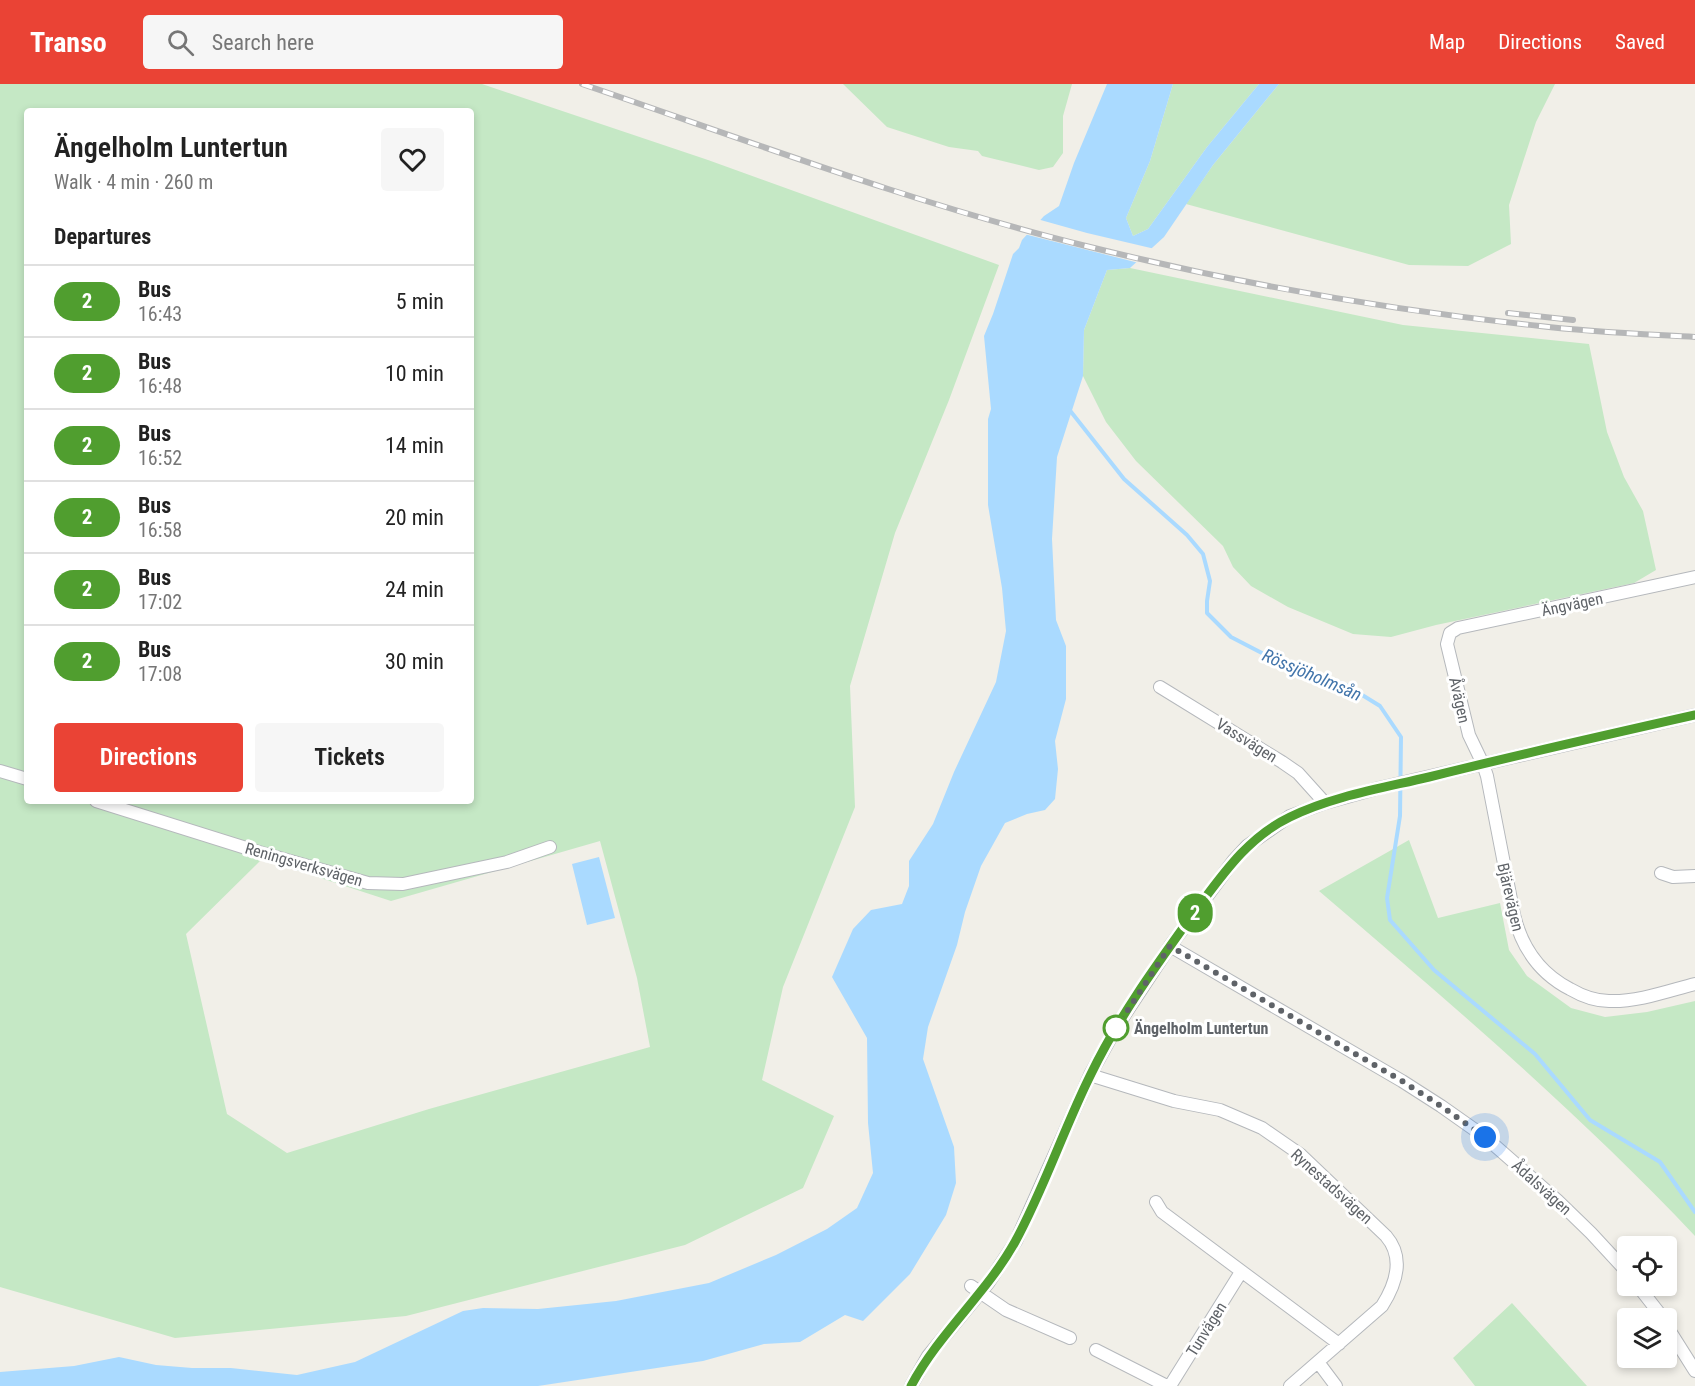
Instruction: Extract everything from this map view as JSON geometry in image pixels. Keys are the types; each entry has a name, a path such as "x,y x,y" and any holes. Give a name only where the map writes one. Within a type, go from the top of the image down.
{"street":[{"name":"Ängvägen","path":"1450,633 1458,628 1695,577"},
{"name":"Åvägen","path":"1450,633 1447,644 1469,735 1483,764"},
{"name":"Vassvägen","path":"1160,687 1298,773 1325,803"},
{"path":"911,1386 928,1356 976,1290 1007,1255 1020,1233 1090,1075 1116,1028 1170,946 1247,846 1290,816 1325,803 1379,788 1695,715"},
{"name":"Bjärevägen","path":"1483,764 1519,934 1538,966 1564,986 1598,1000 1611,1002 1640,998 1695,984"},
{"path":"0,771 24,778"},
{"name":"Reningsverksvägen","path":"106,804 262,853 368,883 403,884 507,862 550,847"},
{"path":"1661,873 1673,877 1695,876"},
{"name":"Ådalsvägen","path":"1170,946 1402,1081 1485,1137 1558,1201 1617,1261"},
{"name":"Rynestadsvägen","path":"1090,1075 1174,1101 1220,1110 1262,1128 1301,1155 1386,1236 1393,1246 1397,1260 1396,1276 1391,1290 1374,1314 1290,1386"},
{"path":"1156,1202 1162,1212 1339,1344"},
{"name":"Tunvägen","path":"1169,1386 1241,1272"},
{"path":"976,1290 1006,1310 1070,1338"},
{"path":"1646,1296 1655,1308"},
{"path":"1677,1342 1695,1371"},
{"path":"1096,1350 1169,1386"},
{"path":"1318,1362 1336,1386"}],"green space":[{"path":"0,84 482,84 708,160 999,265 949,400 895,533 850,686 855,807 783,987 762,1080 834,1116 803,1188 685,1245 406,1316 175,1338 0,1287","holes":["600,841 637,978 650,1047 429,1109 287,1153 227,1114 186,934 262,859 391,901"]},
{"path":"843,84 1072,84 1063,116 1063,153 1053,167 1039,170 982,156 978,151 949,147 887,127"},
{"path":"1173,84 1259,84 1207,147 1148,229 1133,236 1126,218 1150,161"},
{"path":"1279,84 1555,84 1536,122 1509,205 1511,244 1468,266 1409,265 1186,204 1213,165"},
{"path":"1130,268 1403,325 1589,344 1607,432 1624,477 1643,511 1656,570 1634,583 1436,625 1391,637 1353,634 1288,607 1251,586 1233,567 1223,546 1136,461 1106,422 1083,376 1084,330 1107,270"},
{"path":"1409,840 1438,918 1500,903 1509,950 1527,976 1571,1008 1605,1017 1647,1012 1695,1001 1695,1236 1559,1101 1319,891"},
{"path":"1512,1303 1587,1386 1475,1386 1453,1358"}],"water":[{"path":"1107,84 1173,84 1150,161 1126,218 1133,236 1148,229 1207,147 1259,84 1279,84 1213,165 1164,237 1130,268 1107,270 1084,330 1083,376 1057,457 1052,539 1056,620 1066,646 1066,699 1055,741 1058,769 1055,799 1045,810 1005,823 981,866 965,912 957,945 928,1027 923,1059 954,1147 956,1183 946,1215 910,1274 863,1321 845,1315 800,1342 764,1344 703,1361 538,1386 0,1386 0,1372 74,1366 119,1357 156,1365 231,1368 297,1375 355,1362 463,1311 483,1308 538,1309 616,1301 709,1283 776,1255 827,1229 857,1208 873,1173 868,1123 867,1038 832,977 853,929 871,910 902,904 909,886 909,861 933,824 954,772 996,682 1006,631 1002,588 988,505 988,419 991,409 984,336 1013,254 1019,248 1022,240 1044,216 1059,206"},
{"path":"599,857 615,918 587,925 572,864"}],"pier":[{"path":"1037,219 1155,249 1139,263 1024,234"}],"waterway":[{"name":"Rössjöholmsån","path":"1068,408 1124,479 1187,535 1203,554 1210,581 1207,613 1231,637 1285,665 1346,685 1380,706 1401,737 1400,816 1387,898 1390,920 1434,970 1535,1054 1590,1120 1660,1162 1695,1212"}],"railway":[{"path":"582,84 959,211 1086,246 1198,272 1312,294 1426,312 1559,328 1695,337"},
{"path":"1508,313 1573,320"}],"bus line":[{"name":"2","path":"911,1386 928,1356 970,1307 1016,1241 1090,1075 1116,1028 1170,946 1247,846 1290,816 1325,803 1379,788 1695,715"}],"place":[{"name":"Ängelholm Luntertun","path":"1116,1028"}],"route":[{"path":"1116,1028 1170,946 1402,1081 1485,1137"}]}
